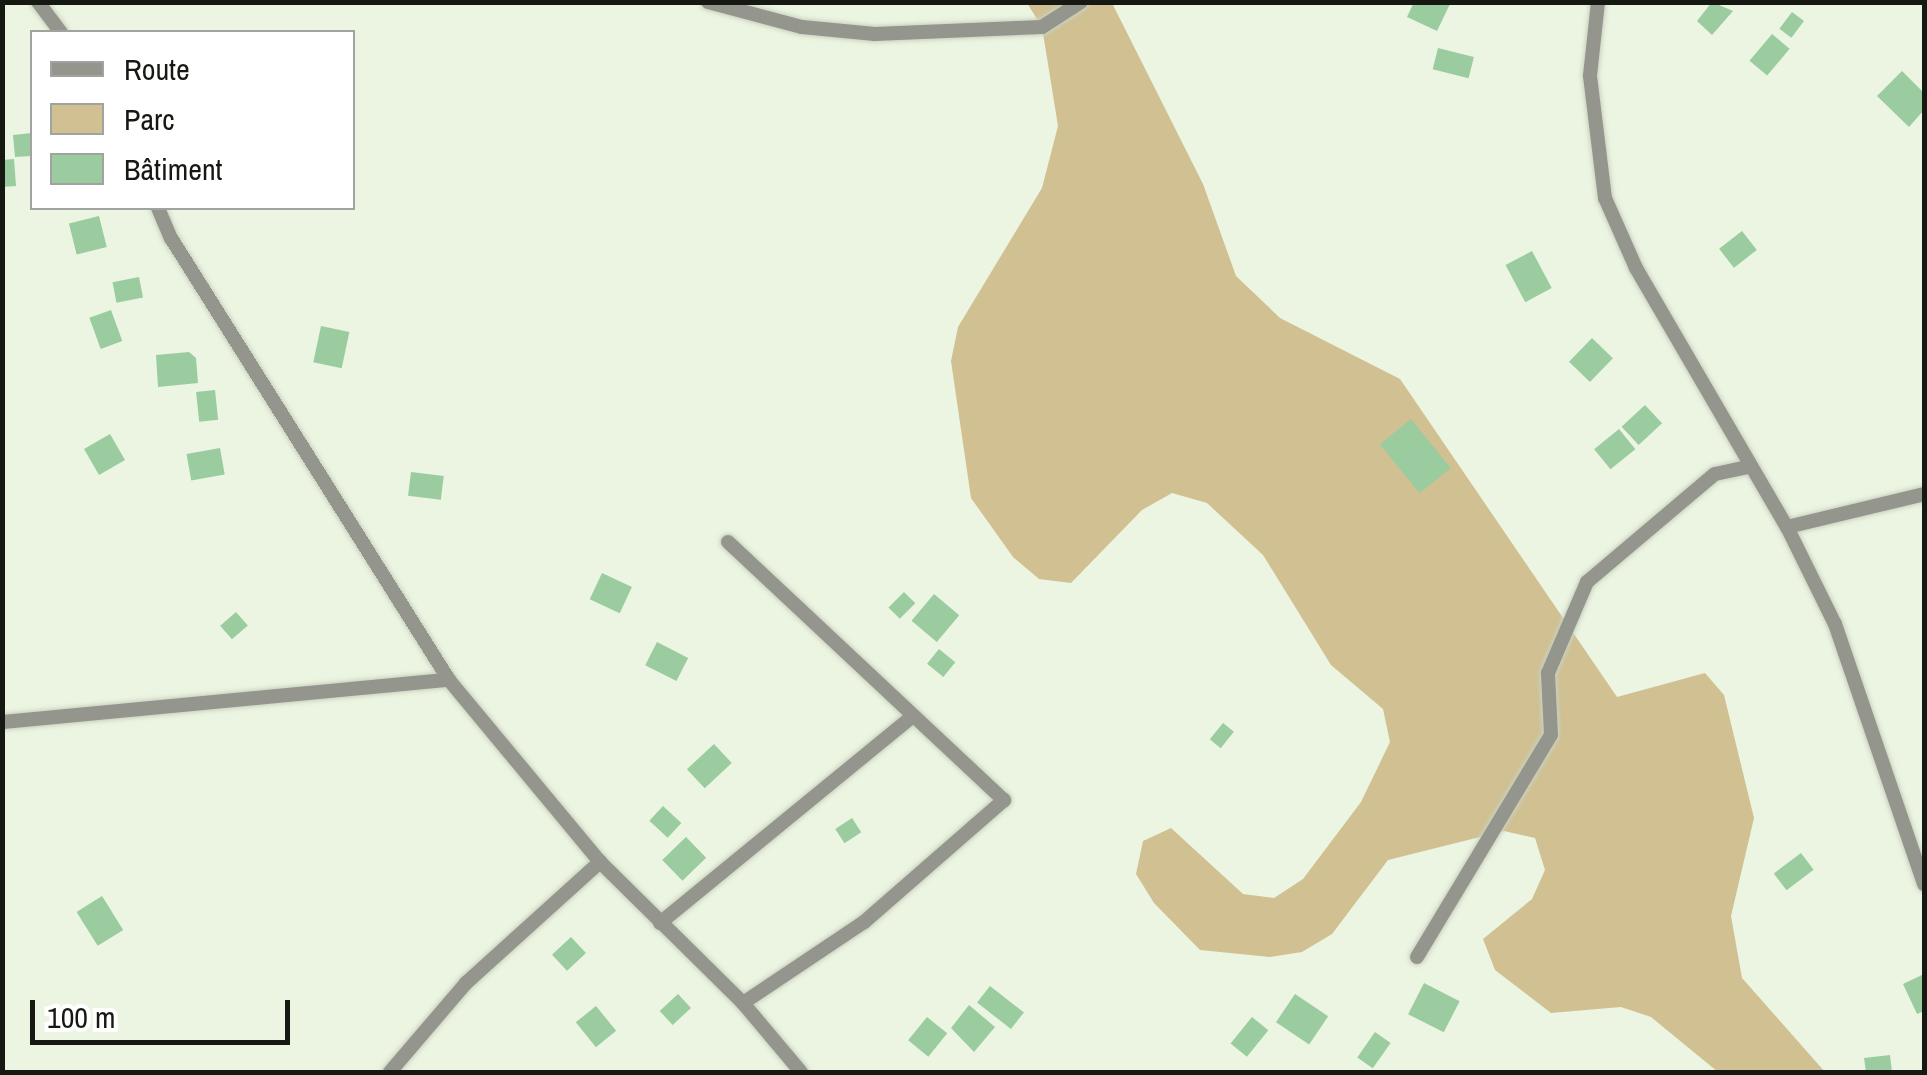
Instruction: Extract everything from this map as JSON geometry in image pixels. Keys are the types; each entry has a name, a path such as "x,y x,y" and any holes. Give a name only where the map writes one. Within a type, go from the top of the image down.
{"street":[{"path":"38,2 59,30"},
{"path":"708,2 802,27 875,34 1042,27 1081,2"},
{"path":"1598,2 1590,76 1606,198 1636,268 1748,468 1787,527 1835,624 1924,884"},
{"path":"159,210 181,254 448,680 600,862 743,1003 801,1072"},
{"path":"1417,957 1551,735 1548,673 1586,582 1714,474 1748,468"},
{"path":"1787,527 1924,494"},
{"path":"728,542 1004,800 864,922 743,1003"},
{"path":"2,722 448,680"},
{"path":"660,922 913,716"},
{"path":"390,1072 466,984 600,862"}],"green space":[{"path":"1027,3 1112,3 1203,184 1236,276 1280,318 1400,379 1617,697 1705,673 1724,695 1754,818 1731,916 1742,978 1825,1072 1718,1072 1651,1017 1621,1007 1551,1013 1495,970 1483,939 1532,899 1545,870 1535,838 1504,831 1388,860 1332,934 1302,952 1270,957 1200,950 1154,903 1136,874 1143,841 1171,828 1243,894 1274,898 1303,879 1361,802 1390,742 1383,709 1331,665 1263,555 1207,503 1172,493 1142,510 1071,583 1039,579 1013,557 971,498 951,361 958,327 1042,188 1058,126 1042,27"}],"building":[{"path":"1414,2 1451,2 1437,31 1407,17"},
{"path":"1712,2 1733,11 1712,35 1697,21"},
{"path":"1792,12 1804,21 1791,38 1779,29"},
{"path":"1772,34 1790,49 1767,76 1750,61"},
{"path":"1438,48 1474,57 1469,78 1433,69"},
{"path":"1902,71 1924,93 1924,110 1909,127 1877,96"},
{"path":"30,133 30,156 15,157 13,135"},
{"path":"14,159 16,186 2,187 2,160"},
{"path":"99,216 107,247 77,255 69,223"},
{"path":"1742,231 1757,250 1734,268 1719,249"},
{"path":"1532,251 1552,288 1525,302 1506,265"},
{"path":"139,277 143,298 117,303 112,282"},
{"path":"111,310 122,341 101,349 89,318"},
{"path":"321,326 349,332 342,368 313,362"},
{"path":"1592,338 1613,358 1590,382 1569,362"},
{"path":"189,352 196,358 198,383 158,387 156,355"},
{"path":"215,390 218,420 199,422 196,392"},
{"path":"1645,405 1662,423 1639,445 1622,427"},
{"path":"1411,419 1451,468 1420,493 1380,444"},
{"path":"1619,429 1635,449 1610,469 1594,449"},
{"path":"110,434 125,460 99,475 84,449"},
{"path":"220,448 225,475 191,480 187,454"},
{"path":"411,472 444,476 441,500 408,496"},
{"path":"602,573 632,587 620,613 590,599"},
{"path":"904,592 915,603 900,619 888,608"},
{"path":"934,594 959,615 937,642 912,621"},
{"path":"236,612 248,626 232,639 220,626"},
{"path":"657,642 688,658 676,681 645,665"},
{"path":"939,649 955,662 943,677 927,664"},
{"path":"1223,723 1234,732 1221,748 1210,739"},
{"path":"714,744 732,763 705,788 687,769"},
{"path":"663,806 681,823 668,838 649,821"},
{"path":"852,818 861,832 844,843 835,829"},
{"path":"686,837 706,858 682,881 662,860"},
{"path":"1801,853 1814,870 1786,890 1774,873"},
{"path":"102,896 123,930 98,946 77,912"},
{"path":"571,937 586,953 567,971 552,955"},
{"path":"1924,974 1924,1011 1917,1014 1903,984"},
{"path":"1424,983 1460,1001 1444,1032 1408,1014"},
{"path":"990,986 1024,1012 1011,1029 977,1003"},
{"path":"678,994 691,1008 673,1025 660,1011"},
{"path":"1295,994 1328,1016 1309,1045 1276,1022"},
{"path":"969,1005 995,1027 974,1052 951,1028"},
{"path":"596,1006 616,1031 596,1047 576,1022"},
{"path":"927,1017 947,1033 928,1057 908,1040"},
{"path":"1252,1017 1268,1030 1247,1057 1231,1043"},
{"path":"1375,1032 1391,1043 1373,1068 1357,1057"},
{"path":"1890,1055 1892,1072 1866,1072 1864,1058"}]}
